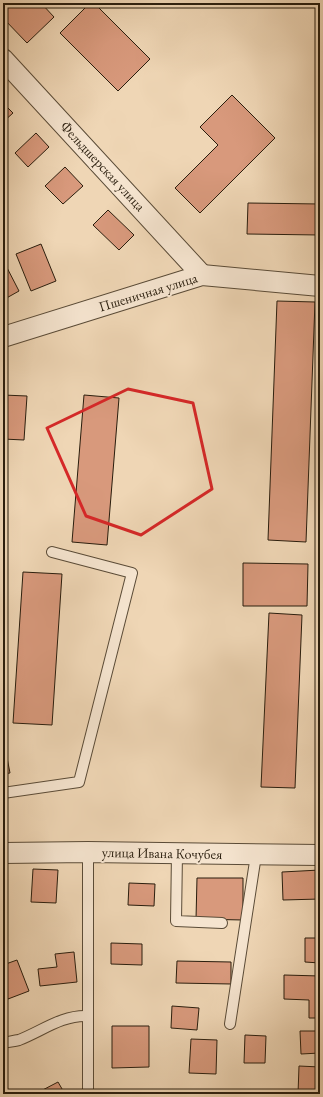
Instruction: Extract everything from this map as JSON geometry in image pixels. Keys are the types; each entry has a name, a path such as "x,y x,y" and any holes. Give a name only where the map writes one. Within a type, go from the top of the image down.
{"street":[{"name":"Фельдшерская улица","path":"6,65 202,275"},
{"name":"Пшеничная улица","path":"3,337 202,275 320,286"},
{"name":"улица Ивана Кочубея","path":"3,853 88,852 320,855"}],"lane":[{"path":"3,793 79,782 132,573 52,552"},
{"path":"88,852 88,1094"},
{"path":"177,853 176,921 222,922"},
{"path":"230,1024 256,855"},
{"path":"3,1043 18,1040 60,1021 79,1016 88,1016"}],"highlighted area":[{"path":"128,389 193,403 212,489 141,535 86,516 47,428"}],"building":[{"path":"3,3 41,3 54,17 27,43 3,18"},
{"path":"90,3 94,3 150,59 118,91 60,33"},
{"path":"232,95 275,138 200,213 175,188 218,145 200,127"},
{"path":"3,103 13,113 3,122"},
{"path":"36,133 49,147 28,167 15,153"},
{"path":"65,167 83,186 63,204 45,186"},
{"path":"248,203 320,204 320,235 247,234"},
{"path":"108,210 134,235 119,250 93,225"},
{"path":"41,244 56,281 31,291 16,254"},
{"path":"3,260 19,291 3,300"},
{"path":"277,301 315,302 306,542 268,540"},
{"path":"3,395 27,396 24,440 3,439"},
{"path":"84,395 119,398 107,545 72,542"},
{"path":"243,563 308,564 307,606 243,606"},
{"path":"23,572 62,574 52,725 13,723"},
{"path":"269,613 302,615 295,788 261,787"},
{"path":"3,737 10,773 3,774"},
{"path":"33,869 58,870 56,903 31,902"},
{"path":"320,870 320,899 283,900 282,872"},
{"path":"197,878 243,878 243,920 196,919"},
{"path":"129,883 155,884 154,906 128,905"},
{"path":"305,938 320,938 320,963 305,962"},
{"path":"111,943 142,944 142,965 111,964"},
{"path":"74,952 77,982 40,986 38,969 57,967 55,954"},
{"path":"17,960 29,991 8,999 3,984 3,965"},
{"path":"177,961 231,962 231,984 176,983"},
{"path":"284,975 320,976 320,1018 309,1018 309,1000 284,999"},
{"path":"172,1006 199,1008 197,1030 171,1028"},
{"path":"112,1026 149,1026 149,1067 112,1068"},
{"path":"300,1031 320,1031 320,1053 301,1054"},
{"path":"245,1035 266,1036 265,1063 244,1063"},
{"path":"191,1039 217,1040 216,1074 189,1073"},
{"path":"299,1066 320,1067 320,1094 298,1094"},
{"path":"58,1082 65,1094 35,1094"}]}
